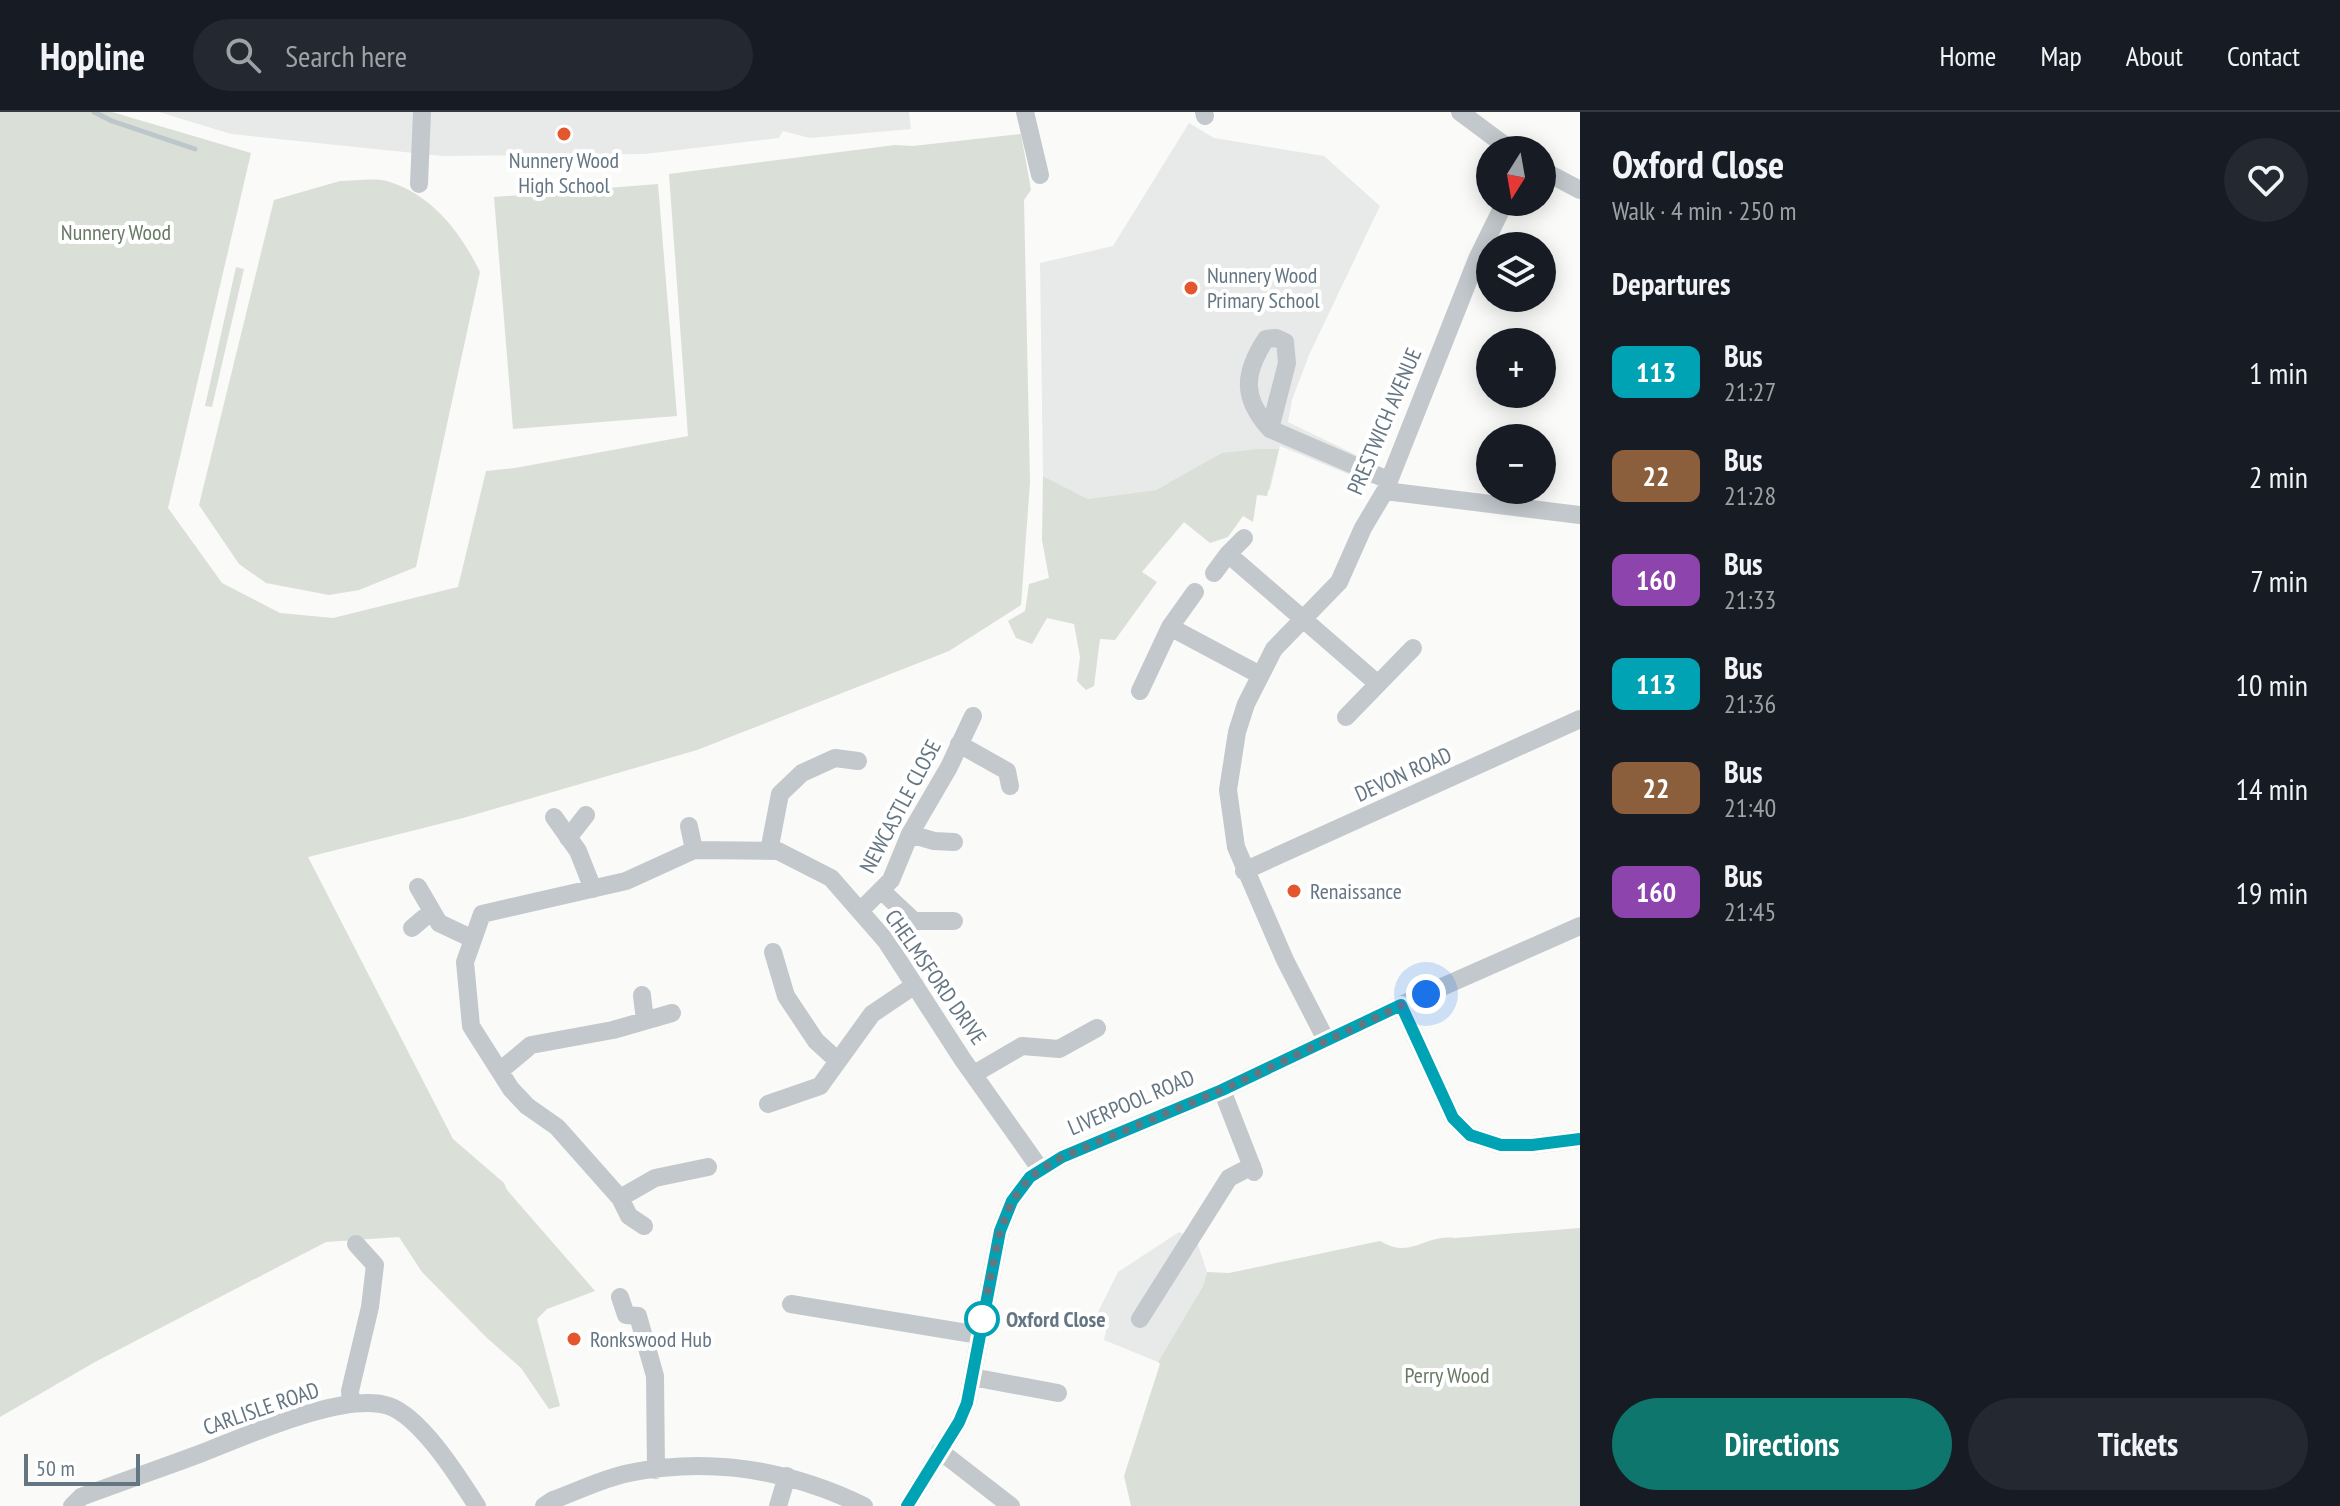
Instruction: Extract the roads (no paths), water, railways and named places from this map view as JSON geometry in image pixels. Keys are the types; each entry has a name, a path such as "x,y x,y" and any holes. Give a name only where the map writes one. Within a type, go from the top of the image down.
{"street":[{"path":"419,184 422,112"},
{"path":"1025,112 1040,175"},
{"path":"1460,112 1492,136"},
{"path":"1556,177 1580,190"},
{"name":"PRESTWICH AVENUE","path":"1326,1040 1244,871 1231,822 1228,790 1230,765 1241,718 1274,649 1339,582 1363,528 1387,486 1477,259 1498,216"},
{"path":"1270,429 1387,486 1580,515"},
{"path":"1214,573 1244,538"},
{"path":"1228,554 1378,684"},
{"path":"1140,691 1170,627 1195,592"},
{"path":"1170,627 1260,675"},
{"path":"1346,717 1413,648"},
{"name":"NEWCASTLE CLOSE","path":"860,911 883,892 891,880 910,834 973,716"},
{"name":"DEVON ROAD","path":"1244,871 1580,719"},
{"path":"959,744 1007,771 1010,786"},
{"path":"769,851 780,794 802,773 835,758 858,761"},
{"path":"568,838 586,815"},
{"path":"554,817 578,851 593,889"},
{"path":"689,826 694,850"},
{"path":"910,834 934,841 954,842"},
{"name":"CHELMSFORD DRIVE","path":"644,1226 629,1216 620,1198 557,1127 527,1106 511,1089 471,1026 465,962 482,914 626,881 694,850 778,851 831,878 886,941 1041,1170"},
{"path":"418,887 439,923 473,939"},
{"path":"883,892 914,921 954,921"},
{"path":"412,928 432,911"},
{"name":"LIVERPOOL ROAD","path":"907,1506 959,1422 967,1403 1000,1231 1012,1201 1030,1177 1062,1157 1222,1090 1401,1005 1580,926"},
{"path":"773,952 786,996 816,1041 838,1061"},
{"path":"768,1104 820,1086 872,1014 915,985"},
{"path":"642,995 645,1021"},
{"path":"1401,1005 1453,1118 1470,1135 1501,1145 1580,1139"},
{"path":"500,1071 531,1045 613,1030 672,1013"},
{"path":"974,1074 1022,1046 1059,1049 1097,1028"},
{"path":"1140,1319 1229,1178 1253,1169 1222,1090"},
{"path":"620,1198 655,1178 708,1167"},
{"path":"351,1404 350,1391 370,1307 375,1265 356,1244"},
{"path":"620,1297 626,1315 638,1316 655,1376 656,1470"},
{"path":"791,1304 979,1335"},
{"path":"972,1377 1058,1393"},
{"name":"CARLISLE ROAD","path":"72,1506 81,1497 296,1417 351,1404 390,1407 405,1416 447,1458 477,1506"},
{"path":"940,1451 1011,1506"},
{"path":"544,1506 627,1474 703,1466 755,1469 787,1476 864,1506"},
{"path":"778,1506 787,1476"}],"waterway":[{"path":"94,112 195,149"}],"place":[{"name":"Nunnery Wood High School","path":"564,134"},
{"name":"Nunnery Wood Primary School","path":"1191,288"},
{"name":"Renaissance","path":"1294,891"},
{"name":"Oxford Close","path":"982,1319"},
{"name":"Ronkswood Hub","path":"574,1339"}],"park label":[{"name":"Nunnery Wood","path":"116,232"},
{"name":"Perry Wood","path":"1447,1375"}]}
